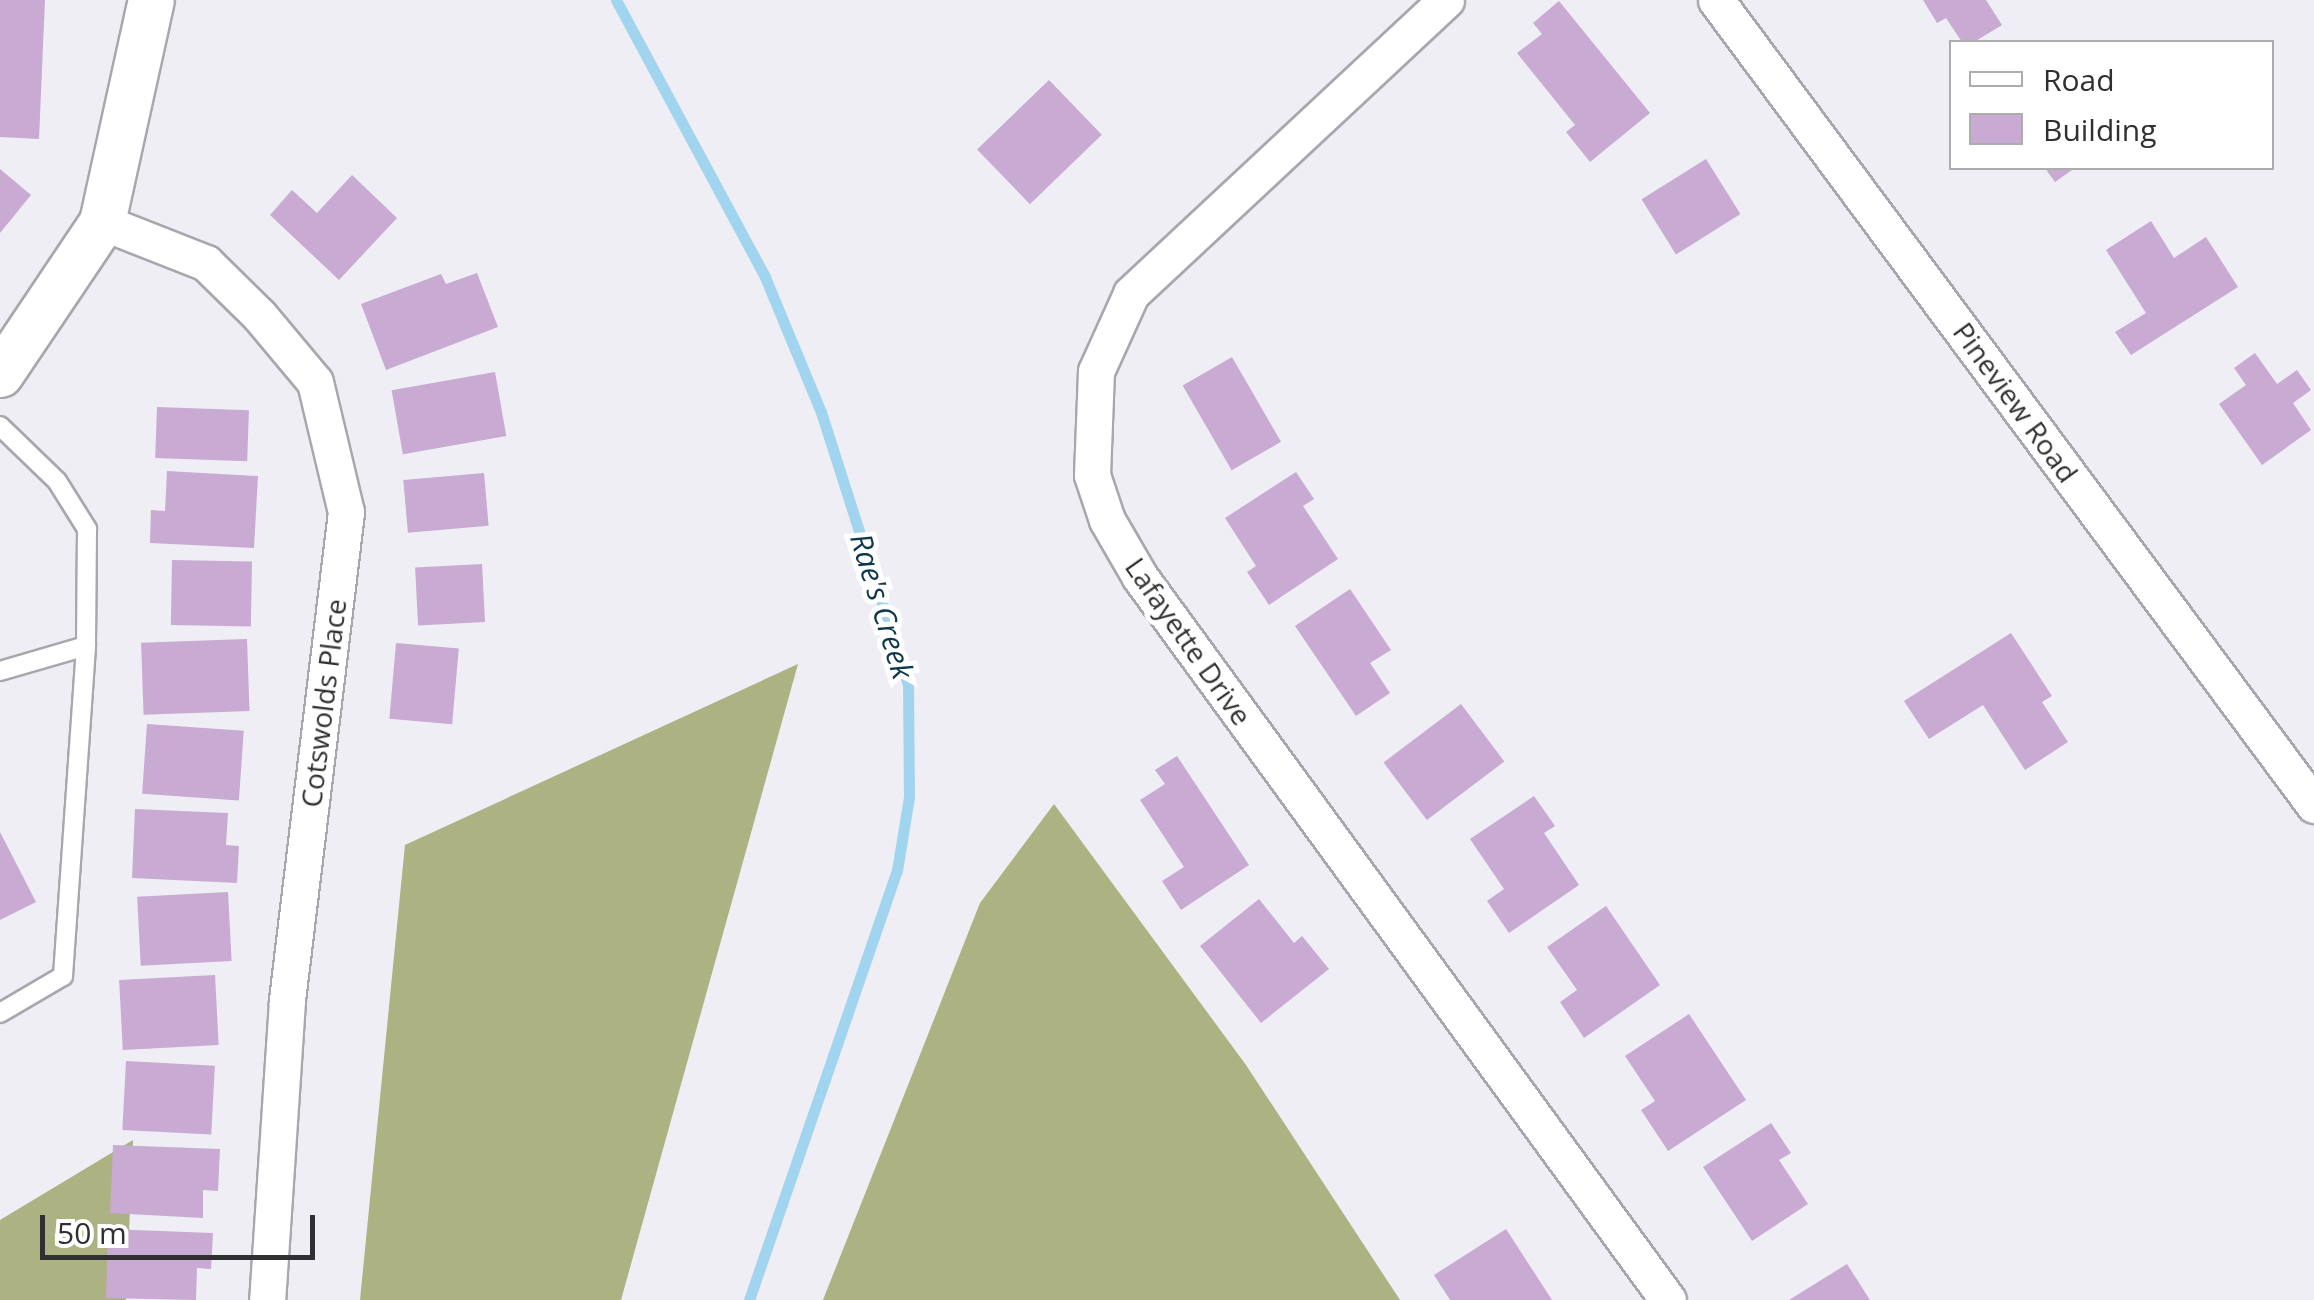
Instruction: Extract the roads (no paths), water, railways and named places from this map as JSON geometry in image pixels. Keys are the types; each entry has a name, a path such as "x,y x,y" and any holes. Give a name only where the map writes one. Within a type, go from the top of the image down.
{"street":[{"path":"0,374 102,222 151,0"},
{"name":"Lafayette Drive","path":"1446,0 1131,294 1096,370 1092,475 1107,520 1140,577 1668,1300"},
{"name":"Pineview Road","path":"1716,0 2314,805"},
{"name":"Cotswolds Place","path":"102,222 206,263 315,382 346,512 287,1001 267,1300"}],"lane":[{"path":"0,426 57,481 87,529 86,646 63,976 0,1013"},
{"path":"0,671 86,646"}],"waterway":[{"name":"Rae's Creek","path":"616,0 765,277 821,412 908,684 909,797 897,870 749,1300"}]}
